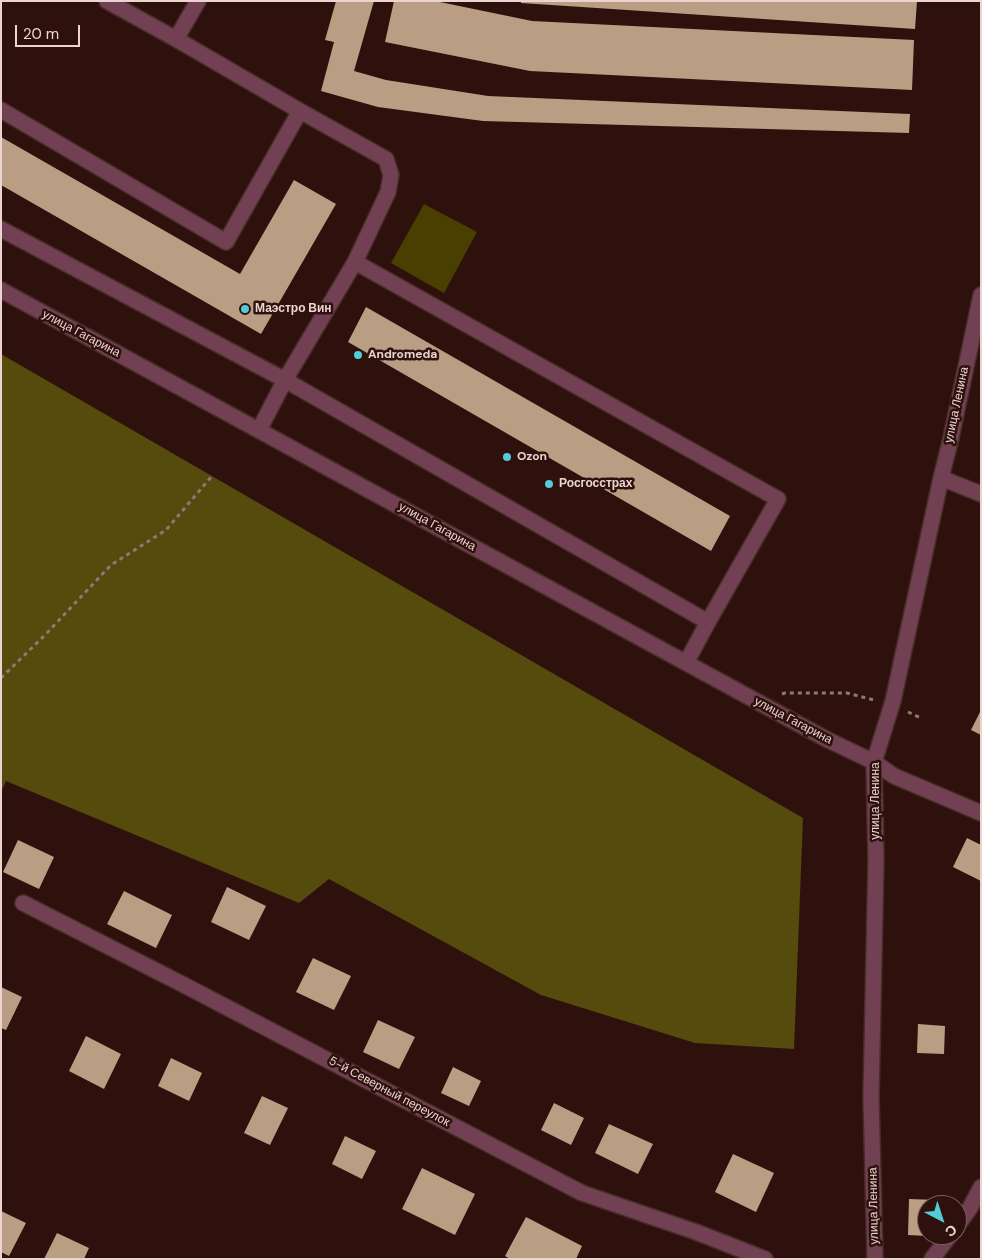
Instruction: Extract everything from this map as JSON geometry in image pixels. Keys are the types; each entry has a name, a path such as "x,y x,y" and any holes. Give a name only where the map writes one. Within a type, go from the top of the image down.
{"street":[{"path":"107,1 386,159 391,175 388,192 356,262 285,380 259,430"},
{"path":"176,39 198,1"},
{"path":"1,110 226,242 300,111"},
{"path":"1,229 285,380 708,622"},
{"path":"356,262 778,499 686,663"},
{"name":"улица Гагарина","path":"1,290 826,740 874,762 894,776 981,813"},
{"name":"улица Ленина","path":"875,1259 871,1097 876,859 874,762 892,704 981,295"},
{"path":"941,478 981,494"},
{"name":"5-й Северный переулок","path":"23,903 184,984 582,1193 696,1232 765,1259"},
{"path":"967,1212 981,1187"},
{"path":"932,1259 942,1245"}],"path":[{"path":"1,678 112,565 166,530 212,476"},
{"path":"779,695 785,693 846,693 892,704 921,718"}],"shaded area":[{"path":"424,204 477,232 444,293 391,263"},
{"path":"1,354 803,818 794,1049 695,1043 541,995 329,879 299,903 6,781 1,792"}],"building":[{"path":"336,1 374,1 354,71 386,80 488,96 910,114 909,133 483,121 378,107 321,91 334,42 325,40"},
{"path":"394,1 435,1 532,21 914,40 912,90 530,71 385,42"},
{"path":"521,1 917,1 915,29 521,3"},
{"path":"1,137 240,274 294,180 336,204 261,334 1,185"},
{"path":"366,307 730,516 711,551 348,342"},
{"path":"981,710 981,735 971,730"},
{"path":"967,838 981,845 981,881 953,867"},
{"path":"18,840 54,857 39,889 3,872"},
{"path":"227,887 266,906 249,940 211,922"},
{"path":"124,891 172,915 156,948 107,924"},
{"path":"313,958 351,976 334,1010 296,992"},
{"path":"1,987 22,997 6,1030 1,1028"},
{"path":"378,1020 415,1037 399,1069 363,1052"},
{"path":"918,1024 945,1026 944,1054 917,1053"},
{"path":"86,1036 121,1054 104,1089 69,1071"},
{"path":"171,1058 202,1073 189,1101 158,1086"},
{"path":"453,1067 481,1081 469,1106 441,1093"},
{"path":"262,1096 288,1108 270,1145 244,1133"},
{"path":"554,1103 584,1118 571,1145 541,1130"},
{"path":"609,1124 653,1144 638,1174 595,1153"},
{"path":"345,1136 376,1151 362,1179 332,1164"},
{"path":"733,1154 774,1173 756,1212 715,1192"},
{"path":"422,1168 475,1194 455,1235 402,1209"},
{"path":"909,1199 917,1199 917,1235 908,1235"},
{"path":"1,1211 26,1223 9,1256 1,1252"},
{"path":"526,1217 582,1246 576,1259 510,1259 505,1256"},
{"path":"57,1233 89,1248 84,1259 44,1259"}],"place":[{"name":"Маэстро Вин","path":"245,309"},
{"name":"Andromeda","path":"358,355"},
{"name":"Ozon","path":"507,457"},
{"name":"Росгосстрах","path":"549,484"}]}
